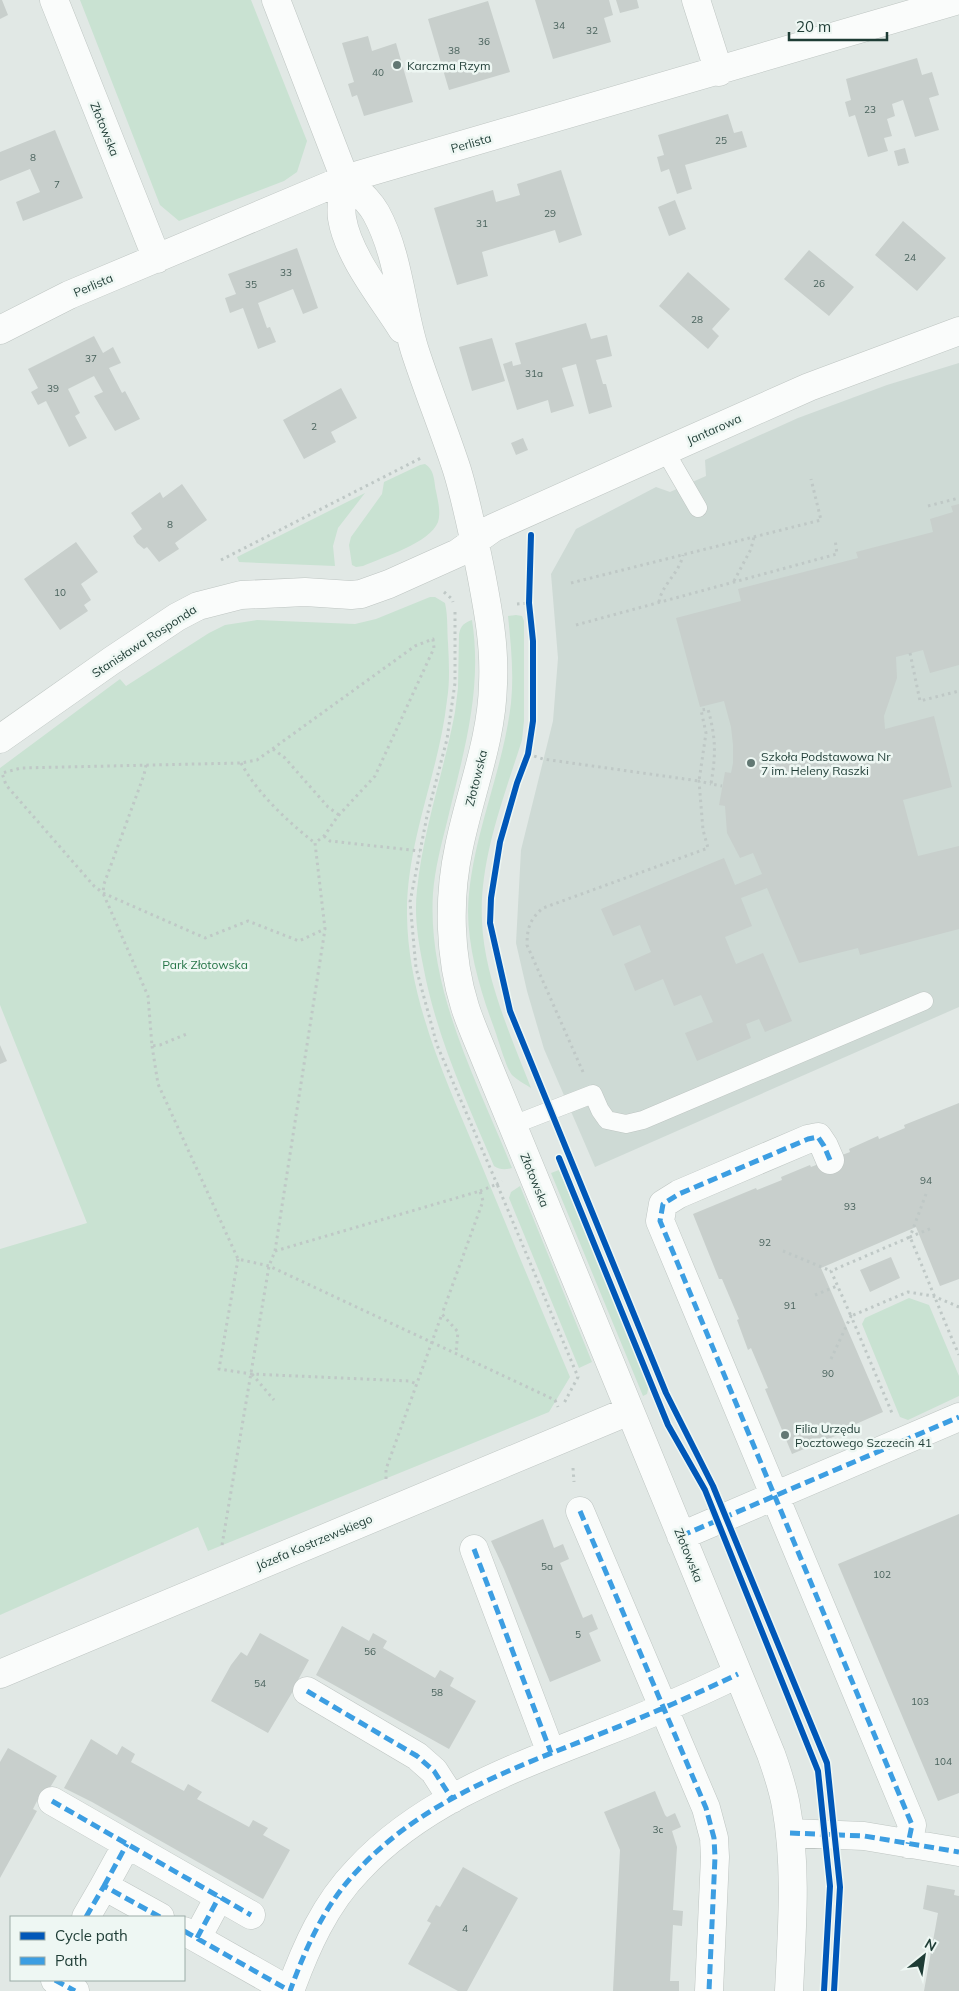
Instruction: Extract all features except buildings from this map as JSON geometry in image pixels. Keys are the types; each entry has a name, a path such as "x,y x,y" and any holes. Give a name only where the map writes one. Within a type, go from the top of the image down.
{"street":[{"name":"Złotowska","path":"54,0 157,259"},
{"name":"Złotowska","path":"276,0 345,180 376,212 382,226 392,256 415,350 457,471 490,620 494,685 490,719 459,847 453,884 454,948 459,984 465,1007 774,1762 786,1804 790,1834 793,1890 789,1991"},
{"path":"696,0 719,72"},
{"name":"Perlista","path":"0,330 69,295 345,180 719,72 959,0"},
{"name":"Złotowska","path":"345,180 342,217 350,243 365,272 415,350"},
{"name":"Jantarowa","path":"474,542 494,528 809,387 959,331"},
{"name":"Stanisława Rosponda","path":"0,739 118,656 177,617 198,606 241,595 305,592 361,594 389,584 458,553 474,542"},
{"path":"830,1160 818,1137 808,1139 679,1194 663,1204 660,1221 912,1824 908,1844"},
{"name":"Józefa Kostrzewskiego","path":"0,1674 629,1411"},
{"path":"681,1536 959,1417"},
{"path":"580,1511 701,1792 714,1838 716,1857 709,1991"},
{"path":"474,1549 551,1753"},
{"path":"219,1897 190,1935 290,1991 316,1928 357,1871 397,1835 452,1799 498,1775 665,1708 738,1674"},
{"path":"307,1691 417,1756 434,1771 452,1799"},
{"path":"52,1801 251,1915"},
{"path":"790,1834 864,1836 959,1852"},
{"path":"87,1916 127,1844"},
{"path":"104,1886 158,1916"},
{"path":"57,1981 75,1991"}],"lane":[{"path":"665,451 698,508"},
{"path":"513,1124 593,1094 607,1120 626,1124 643,1120 924,1001"}],"path":[{"path":"221,560 423,457"},
{"path":"571,584 821,520 811,479"},
{"path":"928,506 959,498"},
{"path":"734,582 751,549 754,538"},
{"path":"576,625 837,554 835,539"},
{"path":"659,602 663,590 682,563 683,555"},
{"path":"315,842 324,836 375,776 434,648 433,639 415,646 257,760 241,763 21,768 2,772 6,785 94,886 103,893 204,938 248,921 299,941 326,929"},
{"path":"910,653 920,701 959,691"},
{"path":"593,1094 527,945 527,930 533,917 543,908 708,848 703,830 699,781 706,733 701,710 708,709 714,731 716,753 711,784"},
{"path":"273,749 285,758 328,807 340,815"},
{"path":"528,754 543,759 699,781 722,786"},
{"path":"222,1544 270,1266 275,1251 326,929 315,842 292,824 246,773 241,763"},
{"path":"146,765 104,884 103,893 148,996 152,1046 158,1084 238,1259 219,1369 251,1374 409,1381 417,1384"},
{"path":"324,836 330,841 420,851"},
{"path":"152,1046 160,1045 189,1033"},
{"path":"238,1259 270,1266 456,1352 556,1400 560,1410 578,1378 496,1184 480,1191 408,1213 275,1251"},
{"path":"397,1507 386,1478 386,1469 482,1201 480,1191"},
{"path":"926,1194 910,1237 959,1355"},
{"path":"831,1271 932,1228"},
{"path":"784,1251 831,1271 904,1441"},
{"path":"815,1295 837,1286"},
{"path":"831,1359 851,1316 908,1292 933,1296 959,1307"},
{"path":"442,1314 458,1332 456,1352"},
{"path":"251,1374 274,1400"},
{"path":"571,1435 576,1505 580,1511"}],"shaded area":[{"name":"Szkoła Podstawowa Nr 7 im. Heleny Raszki","path":"959,363 959,1007 595,1167 544,1049 527,991 516,943 521,850 553,721 558,658 551,574 576,529 656,487 670,492 706,476 705,460 798,418 887,385"}],"green space":[{"path":"80,0 251,0 307,141 297,172 284,181 179,221 160,205"},
{"path":"425,464 431,469 439,506 438,522 433,530 416,543 393,554 363,566 356,567 352,565 349,545 351,537 382,494 384,482"},
{"path":"365,493 338,528 333,546 335,566 239,562 237,557"},
{"name":"Park Złotowska","path":"430,597 435,597 445,603 449,679 443,727 417,834 408,888 409,947 414,979 442,1071 570,1377 549,1412 208,1551 198,1527 0,1615 0,1249 87,1223 0,1005 0,768 120,679 126,686 209,633 225,625 257,620 355,624 376,619"},
{"path":"508,616 522,616 524,621 524,721 522,740 494,829 484,875 482,921 484,942 493,985 531,1088 512,1075 504,1059 476,969 470,939 468,911 474,858 507,729 512,681"},
{"path":"472,620 475,672 470,722 440,848 433,893 433,929 438,965 446,1000 470,1068 512,1168 505,1169 494,1166 444,1042 429,991 416,919 417,890 424,845 455,712 458,688 459,634 463,625"},
{"path":"559,1170 649,1385 647,1394 643,1396 551,1173"},
{"path":"520,1186 592,1362 579,1368 509,1198 511,1192"},
{"path":"909,1298 929,1305 959,1376 959,1396 908,1420 900,1417 862,1324 865,1318"}],"marked path":[{"path":"830,1160 818,1137 808,1139 679,1194 663,1204 660,1221 912,1825 908,1844"},
{"path":"681,1536 959,1417"},
{"path":"580,1511 706,1808 714,1838 715,1857 709,1991"},
{"path":"474,1549 551,1753"},
{"path":"185,1932 290,1991 310,1942 326,1912 346,1883 383,1846 409,1825 468,1790 498,1776 648,1715 738,1674"},
{"path":"307,1691 417,1756 434,1771 452,1799"},
{"path":"52,1801 251,1915"},
{"path":"790,1833 864,1836 959,1852"},
{"path":"104,1886 127,1844"},
{"path":"87,1916 104,1886 158,1916"},
{"path":"197,1938 219,1897"},
{"path":"57,1981 75,1991"}],"cycle path":[{"path":"531,535 529,603 533,641 533,721 528,754 517,783 500,842 491,898 490,923 510,1011 666,1393 713,1486 827,1763 840,1887 834,1991"},
{"path":"559,1158 668,1425 705,1490 818,1771 830,1886 824,1991"}],"place":[{"name":"Karczma Rzym","path":"397,65"},
{"name":"Szkoła Podstawowa Nr 7 im. Heleny Raszki","path":"751,763"},
{"name":"Filia Urzędu Pocztowego Szczecin 41","path":"785,1435"}]}
